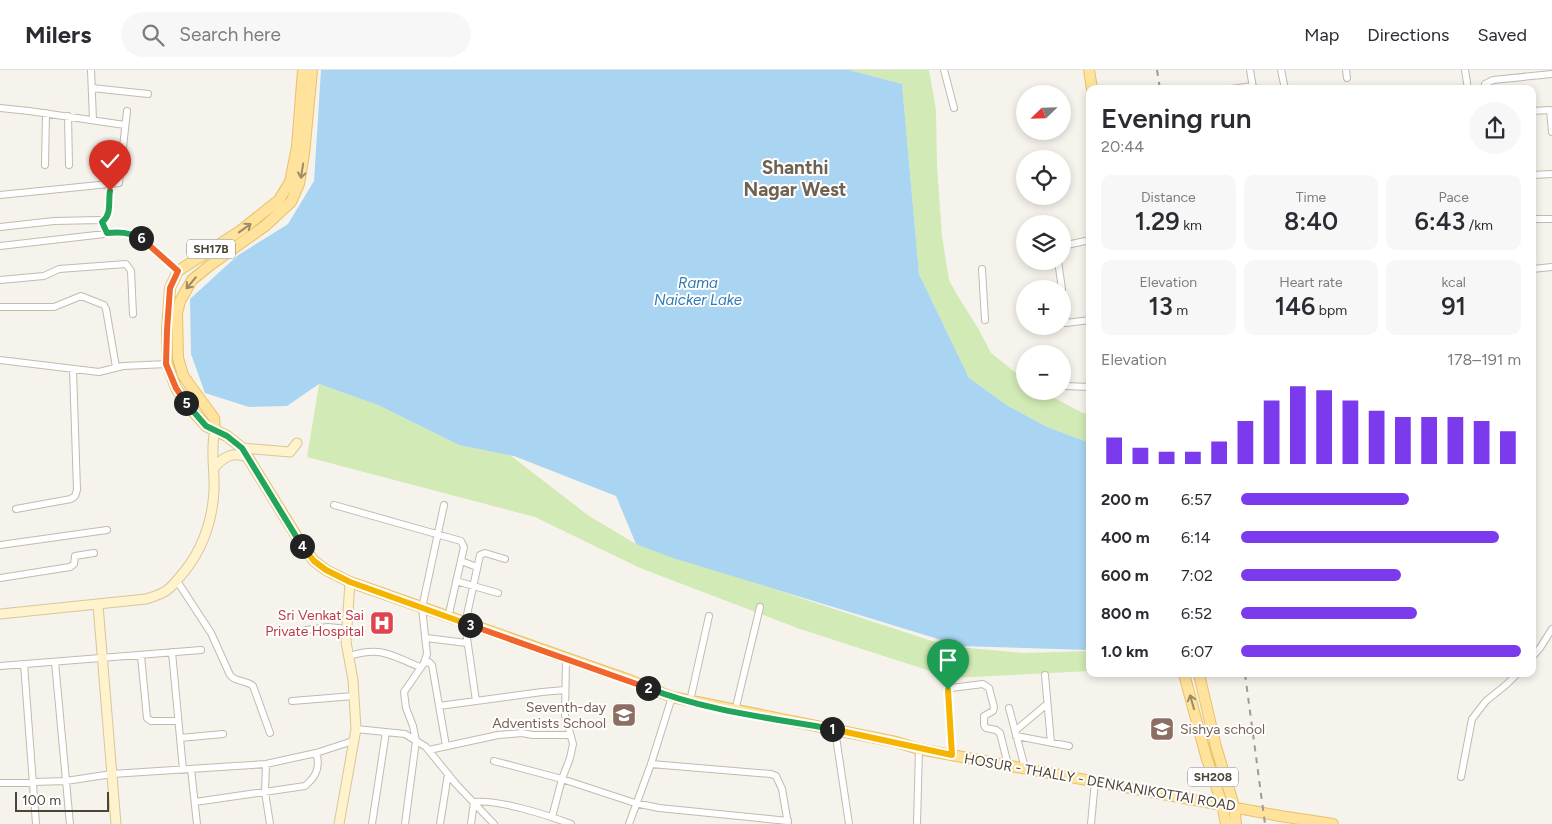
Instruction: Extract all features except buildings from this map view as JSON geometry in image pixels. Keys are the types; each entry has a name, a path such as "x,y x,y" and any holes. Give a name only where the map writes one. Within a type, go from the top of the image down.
{"main road":[{"name":"SH17B","path":"178,271 240,231 279,200 290,182 297,146 303,70"},
{"name":"SH17B","path":"215,430 214,418 188,384 178,358 176,332 180,301 192,280 265,226 291,202 300,184 312,70"},
{"path":"1089,70 1091,85"},
{"name":"HOSUR - THALLY - DENKANIKOTTAI ROAD","path":"178,271 170,288 166,364 176,388 189,407 206,426 242,448 291,529 314,561 326,570 350,582 672,697 896,742 919,749 1280,816 1333,824"},
{"name":"SH208","path":"1184,677 1206,756 1222,804 1226,824"},
{"name":"SH208","path":"1199,677 1216,747 1234,806 1236,824"}],"street":[{"path":"91,70 93,120"},
{"path":"944,70 954,108"},
{"path":"1250,70 1253,85"},
{"path":"1281,70 1284,85"},
{"path":"1346,70 1347,78"},
{"path":"1465,70 1467,85"},
{"path":"1485,85 1493,80 1552,74"},
{"path":"92,88 148,94"},
{"path":"0,108 125,125"},
{"path":"0,195 119,182 127,110"},
{"path":"1536,111 1551,110 1552,132"},
{"path":"45,165 46,113"},
{"path":"68,116 69,165"},
{"path":"1536,174 1552,174"},
{"path":"0,226 54,222 102,222 109,213 110,191"},
{"path":"1536,219 1552,219"},
{"path":"102,222 107,233"},
{"path":"0,246 122,232 140,238 178,271"},
{"path":"1071,244 1086,241"},
{"path":"0,280 44,276 59,269 126,264 131,271 133,314"},
{"path":"1536,269 1552,267"},
{"path":"982,269 985,320"},
{"path":"0,307 54,307 81,296 104,305 120,367"},
{"path":"1071,322 1086,320"},
{"path":"0,360 99,372 120,367 166,364"},
{"path":"16,509 71,499 78,490 73,369"},
{"path":"1071,386 1086,387"},
{"path":"0,614 98,605 156,596 165,592 188,568 197,554 209,523 213,507 213,438 215,430"},
{"path":"242,448 290,452 294,449 297,442"},
{"path":"214,468 223,459 234,454 241,454 249,458"},
{"path":"334,505 461,541 464,544 448,618"},
{"path":"405,824 416,740 406,708 404,692 427,654 422,608 444,505"},
{"path":"0,545 107,530"},
{"path":"476,700 465,624 473,585 480,556 483,553 505,559"},
{"path":"0,578 70,567 74,564 74,556 94,554"},
{"path":"461,561 477,567"},
{"path":"176,581 211,633 231,677 250,683 252,686 270,733"},
{"path":"456,581 498,593"},
{"path":"339,824 356,730 353,680 346,642 350,582"},
{"path":"98,605 116,824"},
{"path":"735,711 760,607"},
{"path":"690,701 709,616"},
{"path":"306,630 328,627 347,629"},
{"path":"1536,652 1552,629"},
{"path":"426,638 468,643"},
{"path":"0,666 201,650"},
{"path":"348,656 364,651 378,650 422,665 429,662 432,665 446,746"},
{"path":"172,652 183,770"},
{"path":"141,656 147,718 151,721 178,721"},
{"path":"552,817 562,779 570,758 572,744 565,715 566,659"},
{"path":"55,662 70,824"},
{"path":"24,664 36,824"},
{"path":"1045,675 1051,743"},
{"path":"1461,776 1472,719 1486,701 1513,677"},
{"path":"952,755 948,690 983,684 989,688 994,707 992,711 984,716 984,725 986,728 1000,732 1008,765"},
{"path":"439,706 565,690"},
{"path":"292,701 354,696"},
{"path":"628,824 651,764 672,697"},
{"path":"1016,734 1047,704"},
{"path":"1009,708 1025,768"},
{"path":"356,730 405,734 416,740 429,750 448,774 494,824"},
{"path":"835,730 849,824"},
{"path":"372,824 386,732"},
{"path":"429,750 498,735 522,733 533,735 570,735"},
{"path":"180,738 223,734"},
{"path":"1016,734 1069,746"},
{"path":"0,783 66,781 112,774 266,764 353,741"},
{"path":"917,824 919,749"},
{"path":"194,802 305,786 314,779 318,770 319,762 316,752"},
{"path":"494,761 562,779 635,803 659,808 788,822 782,788 776,776 651,764"},
{"path":"266,764 265,792 270,824"},
{"path":"191,770 197,824"},
{"path":"440,824 448,774"},
{"path":"1091,824 1095,781"},
{"path":"474,802 485,801 552,817 571,824"},
{"path":"470,824 474,802"}],"green space":[{"path":"849,70 929,70 936,110 937,166 942,236 949,280 991,353 1016,373 1016,400 1058,400 1086,414 1086,442 1047,427 1008,406 969,378 919,274 902,84"},
{"path":"319,384 378,405 459,445 510,455 589,516 636,544 947,646 1023,653 1086,651 1086,671 952,678 800,629 640,568 535,517 307,457"}],"water":[{"name":"Rama Naicker Lake","path":"321,70 849,70 902,84 919,274 969,378 1008,406 1047,427 1086,442 1086,650 961,646 670,557 636,544 616,496 514,456 459,445 378,405 319,384 287,406 249,407 205,393 191,354 190,299 237,256 288,224 314,181"}],"railway":[{"path":"1157,70 1159,85"},
{"path":"1245,677 1265,824"}],"place":[{"name":"Sri Venkat Sai Private Hospital","path":"382,623"},
{"name":"Seventh-day Adventists School","path":"624,715"},
{"name":"Sishya school","path":"1162,729"}],"district":[{"name":"Shanthi Nagar West","path":"795,178"}],"route":[{"path":"110,191 109,213 102,222 107,233 122,232 140,238 178,271 170,288 166,348 166,364 176,388 189,407 206,426 227,436 242,448 302,545 314,561 326,570 350,582 448,618 672,697 952,755 948,690"}]}
